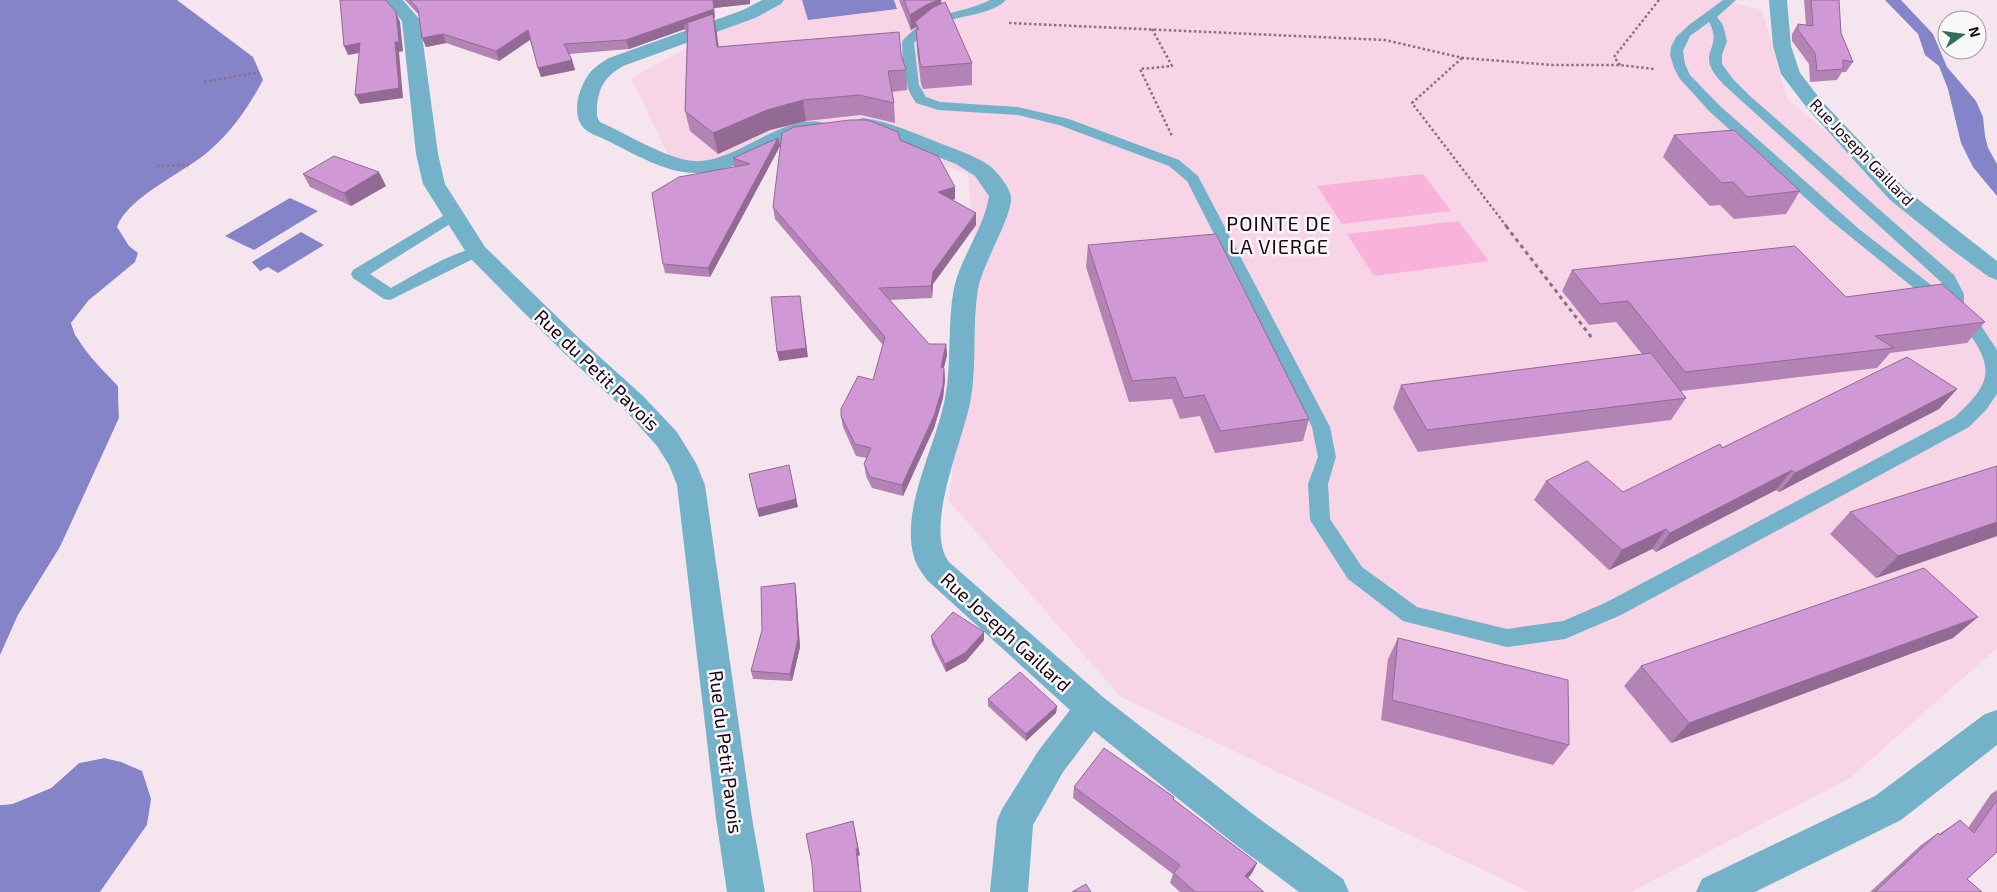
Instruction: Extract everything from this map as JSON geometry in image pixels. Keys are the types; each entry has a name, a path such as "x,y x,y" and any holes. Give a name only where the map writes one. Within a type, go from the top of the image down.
{"street":[{"name":"Rue du Petit Pavois","path":"394,0 412,20 427,154 434,184 453,216 477,252 551,326 634,402 667,439 682,463 691,485 734,818 746,892"},
{"name":"Rue Joseph Gaillard","path":"775,0 749,14 616,62 602,69 595,77 588,95 587,118 594,126 677,164 693,167 732,159 776,137 792,132 851,124 869,124 963,160 983,171 994,184 1000,196 998,209 976,259 966,288 958,398 926,513 924,538 929,558 938,572 1091,708 1245,830 1330,892"},
{"name":"Rue Joseph Gaillard","path":"1778,0 1782,46 1791,74 1814,104 1897,194 1997,272"},
{"path":"1008,892 1015,821 1051,761 1091,708"},
{"path":"1715,892 1888,808 1997,725"}],"lane":[{"path":"1000,0 992,5 924,26 908,42 908,64 912,85 921,100 938,106 1018,111 1064,122 1174,163 1193,179 1321,427 1327,457 1318,484 1320,520 1355,573 1411,615 1506,638 1565,630 1613,609 1962,422 1991,392 1995,371 1987,347 1972,327 1819,202 1706,99 1682,72 1676,48 1682,38 1730,0"},
{"path":"1710,16 1717,25 1721,41 1716,52 1716,64 1728,81 1948,279 1956,294 1956,314"},
{"path":"453,216 359,274 390,295 465,256 477,252"}],"path":[{"path":"1620,65 1614,56 1659,0"},
{"path":"1007,22 1385,40 1463,58 1553,65 1620,65 1682,72"},
{"path":"1152,29 1172,66 1140,69 1193,179"},
{"path":"1463,58 1412,103 1592,338"},
{"path":"204,82 259,72"},
{"path":"157,166 189,165"}],"shaded area":[{"path":"0,0 177,0 253,57 263,80 240,117 210,150 144,195 123,216 117,227 129,246 138,253 135,262 89,300 71,323 79,341 118,386 119,418 60,547 18,615 0,655"},
{"path":"775,0 1722,0 1762,10 1787,98 1997,279 1997,648 1850,778 1631,892 1529,892 1121,697 949,501 976,273 968,174 846,133 676,171 631,78"},
{"path":"802,0 894,0 897,9 808,20"},
{"path":"1885,0 1901,0 1933,34 1937,43 1937,60 1944,60 1947,67 1976,101 1983,117 1988,148 1997,164 1997,196 1973,167 1961,143 1948,89 1939,66 1925,55 1918,34"},
{"path":"1423,174 1451,211 1342,224 1317,186"},
{"path":"290,198 318,211 254,250 225,236"},
{"path":"1458,221 1489,261 1374,276 1347,234"},
{"path":"301,232 324,245 278,273 268,267 260,271 252,262"},
{"path":"104,758 121,762 142,771 151,799 147,825 100,892 0,892 0,805 12,804 51,788 79,763"}],"pier":[{"path":"118,278 120,279 91,302 74,324 77,334 94,357 121,385 121,419 62,548 20,616 0,657 18,615 60,547 119,418 118,386 92,358 75,335 71,323 89,300"},
{"path":"105,756 104,758 79,763 51,788 12,804 0,805 0,802 11,801 50,786 78,761"},
{"path":"153,796 149,826 103,892 100,892 147,825"}],"building":[{"path":"340,0 386,0 396,12 399,42 395,42 399,88 355,95 360,43 344,46"},
{"path":"410,0 713,0 714,9 626,40 564,44 572,60 538,68 528,30 496,51 443,34 422,38 418,9"},
{"path":"904,0 938,0 910,15"},
{"path":"1811,0 1839,0 1841,33 1853,62 1843,60 1843,69 1817,71 1815,53 1798,30 1798,24 1813,26"},
{"path":"945,2 972,63 922,67 916,30 919,29 915,22 932,8"},
{"path":"713,14 717,47 899,32 901,54 906,70 888,71 894,103 859,95 803,100 767,110 713,133 685,111 688,24 684,24"},
{"path":"850,120 868,120 898,132 900,140 938,156 955,187 938,192 976,213 933,272 931,286 879,288 929,344 946,344 941,367 944,368 943,386 934,416 902,485 870,477 864,464 871,448 855,444 841,416 841,409 858,376 873,380 885,337 773,207 782,133 794,127"},
{"path":"1734,130 1800,191 1747,197 1733,182 1722,183 1674,135"},
{"path":"778,138 708,268 663,264 652,193 679,177 750,164 733,158"},
{"path":"334,156 379,172 344,193 303,174"},
{"path":"1216,234 1309,419 1220,431 1204,395 1184,398 1175,377 1132,381 1088,245"},
{"path":"1795,246 1846,297 1942,284 1985,322 1875,336 1894,348 1685,372 1628,301 1600,304 1572,270"},
{"path":"800,296 806,348 777,352 771,297"},
{"path":"1651,353 1686,398 1427,430 1401,385"},
{"path":"1907,357 1957,389 1795,473 1792,470 1670,533 1666,529 1622,550 1546,481 1587,461 1623,492 1720,444 1722,448"},
{"path":"789,465 796,499 757,509 749,474"},
{"path":"1997,466 1997,522 1898,556 1850,512"},
{"path":"1924,568 1978,617 1689,723 1641,666"},
{"path":"795,583 798,639 790,674 751,671 762,630 761,587"},
{"path":"953,612 984,632 965,653 945,664 931,636"},
{"path":"1398,638 1568,680 1569,745 1392,700"},
{"path":"1020,672 1057,706 1026,734 988,699"},
{"path":"1104,748 1174,797 1173,799 1257,863 1245,876 1264,892 1195,892 1174,873 1180,865 1074,787"},
{"path":"1997,800 1997,852 1967,879 1982,892 1875,892 1938,833 1940,835 1960,820 1974,833"},
{"path":"853,821 858,849 856,849 861,892 814,892 812,864 806,834"},
{"path":"1086,884 1091,892 1072,892"}],"district":[{"name":"POINTE DE LA VIERGE","path":"1279,236"}]}
